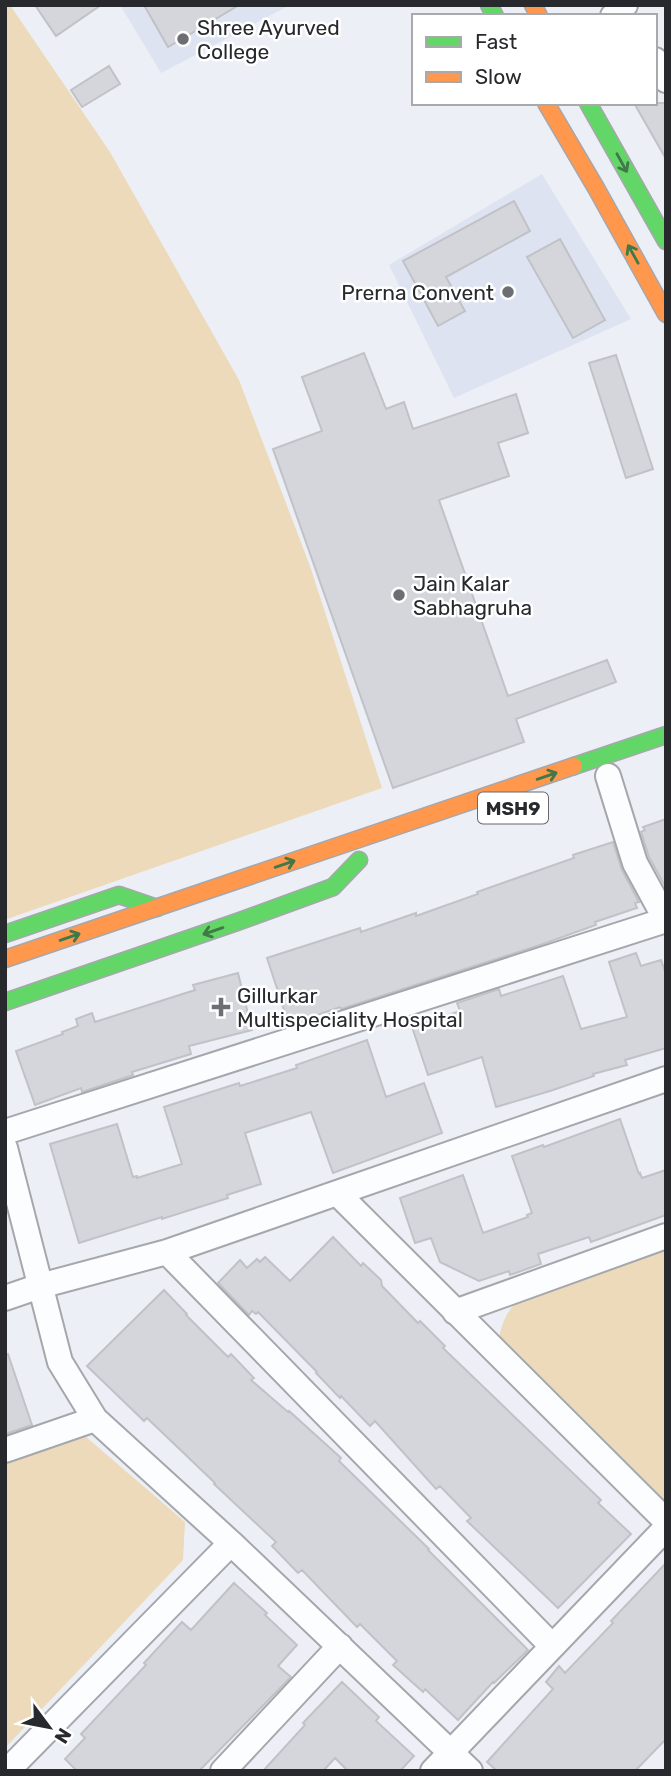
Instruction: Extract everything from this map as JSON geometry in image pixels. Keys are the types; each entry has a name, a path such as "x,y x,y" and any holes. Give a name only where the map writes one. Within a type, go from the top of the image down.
{"main road":[{"path":"547,105 666,314"},
{"path":"589,105 666,241"},
{"path":"5,959 666,735"},
{"path":"470,802 475,820"},
{"path":"5,1002 333,887 366,857 333,869"},
{"path":"5,934 119,895 157,908"}],"street":[{"path":"657,64 666,80"},
{"path":"5,1132 666,920 635,863 608,776"},
{"path":"5,1298 167,1252 666,1079"},
{"path":"5,1148 60,1362 95,1419 231,1543 470,1771"},
{"path":"337,1193 666,1521"},
{"path":"455,1312 666,1236"},
{"path":"167,1252 552,1646"},
{"path":"5,1451 95,1419"},
{"path":"433,1771 666,1528"},
{"path":"11,1767 231,1543"},
{"path":"223,1771 340,1646"}],"shaded area":[{"path":"5,5 10,5 110,152 239,380 310,566 382,788 7,919 5,915"},
{"name":"Shree Ayurved College","path":"120,5 290,5 161,73"},
{"name":"Prerna Convent","path":"542,174 631,319 454,398 389,265"},
{"path":"666,1248 666,1500 663,1502 499,1338 505,1319 515,1303"},
{"path":"78,1430 185,1522 183,1560 5,1748 5,1457"}],"building":[{"path":"35,5 101,5 56,36"},
{"path":"144,5 239,5 168,47"},
{"path":"109,66 120,84 82,107 71,90"},
{"path":"666,103 666,159 635,105"},
{"path":"514,201 530,231 446,277 465,311 438,326 403,261"},
{"path":"560,239 605,320 573,338 527,257"},
{"name":"Jain Kalar Sabhagruha","path":"364,353 386,409 404,402 413,429 516,394 528,433 498,443 509,476 439,500 508,696 607,660 616,682 516,719 524,742 393,788 273,449 322,431 302,377"},
{"path":"616,355 653,469 626,478 589,363"},
{"path":"666,819 666,888 649,857 641,832 645,830 643,827"},
{"path":"613,842 622,870 639,902 635,903 637,908 540,945 289,1025 267,958 360,928 361,932 416,913 416,916"},
{"path":"636,953 641,966 661,960 666,974 666,1048 625,1060 627,1065 496,1107 482,1057 428,1075 412,1027 460,1011 457,1003 499,989 501,996 563,976 581,1029 627,1017 609,962"},
{"path":"238,973 252,1030 189,1046 191,1054 132,1072 133,1075 82,1092 81,1088 35,1105 16,1051 63,1034 62,1032 78,1026 76,1019 92,1013 95,1022 195,990 193,985"},
{"path":"367,1040 386,1097 424,1083 442,1133 333,1173 311,1112 245,1133 261,1184 227,1195 228,1198 79,1243 50,1144 117,1124 133,1177 182,1164 164,1107 297,1068 296,1065"},
{"path":"620,1119 642,1178 666,1170 666,1215 591,1242 589,1237 538,1254 541,1264 510,1275 509,1271 479,1281 440,1262 431,1238 415,1243 400,1198 463,1175 483,1233 528,1217 527,1215 532,1213 512,1156"},
{"path":"333,1237 361,1266 363,1263 381,1280 382,1286 418,1323 420,1321 445,1346 443,1348 601,1500 598,1503 631,1534 558,1608 467,1521 471,1518 440,1486 436,1489 375,1421 370,1426 258,1312 256,1314 252,1311 249,1315 218,1283 240,1260 247,1268 257,1259 260,1262 265,1257 290,1281"},
{"path":"164,1290 228,1357 231,1354 254,1378 251,1380 341,1458 339,1461 528,1650 493,1682 458,1720 425,1689 423,1692 393,1665 397,1661 360,1624 357,1627 302,1570 298,1573 272,1546 276,1542 147,1418 144,1421 87,1366"},
{"path":"8,1354 32,1425 5,1434 5,1355"},
{"path":"666,1563 666,1739 635,1771 497,1771 487,1762 553,1689 546,1682 559,1666 565,1673"},
{"path":"234,1583 297,1645 278,1666 291,1677 199,1771 77,1771 65,1759 85,1738 81,1734 182,1622 191,1630"},
{"path":"342,1682 379,1717 376,1721 414,1756 400,1771 348,1771 335,1758 323,1771 263,1771 305,1725 303,1723"}],"traffic: fast":[{"path":"489,5 494,14"},
{"path":"589,105 666,241"},
{"path":"574,766 666,735"},
{"path":"5,1002 333,887 359,860"},
{"path":"5,934 119,895 157,908"}],"traffic: slow":[{"path":"533,5 538,14"},
{"path":"547,105 666,314"},
{"path":"5,959 574,766"}],"place":[{"name":"Shree Ayurved College","path":"183,39"},
{"name":"Prerna Convent","path":"508,292"},
{"name":"Jain Kalar Sabhagruha","path":"399,595"},
{"name":"Gillurkar Multispeciality Hospital","path":"221,1007"}]}
